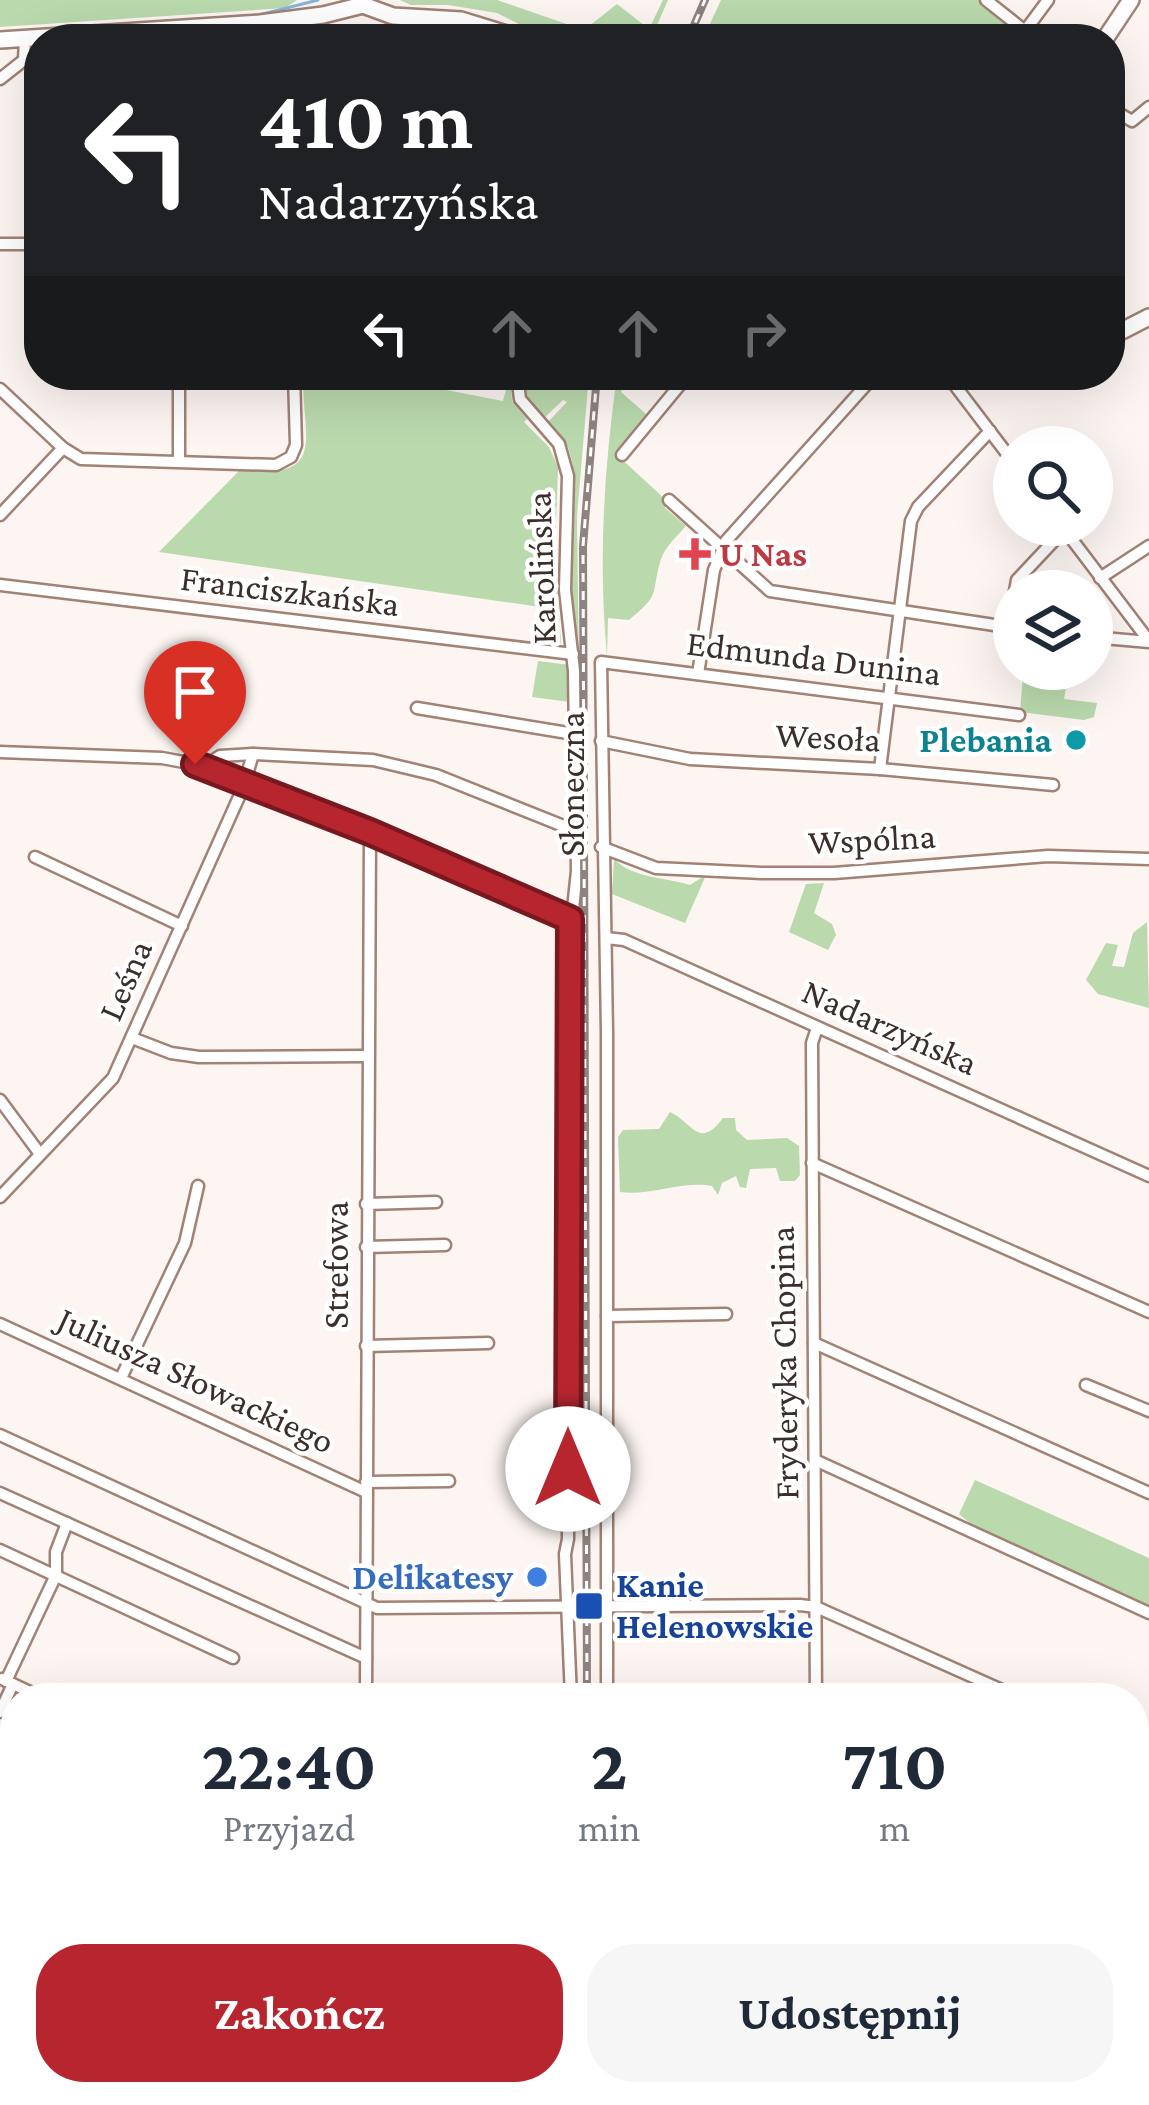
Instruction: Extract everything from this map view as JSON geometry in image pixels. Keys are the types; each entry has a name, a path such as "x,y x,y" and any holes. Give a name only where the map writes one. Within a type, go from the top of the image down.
{"main road":[{"path":"225,24 297,19 355,2 390,15 474,24"}],"street":[{"path":"986,0 1016,24"},
{"path":"297,19 297,24"},
{"path":"0,79 24,60"},
{"path":"1125,117 1132,121 1149,107"},
{"path":"0,389 63,448 84,460 278,464 292,457 296,445 294,390"},
{"path":"178,461 179,390"},
{"name":"Karolińska","path":"519,390 520,399 557,442 567,465 565,590 573,654 577,902 570,919 571,1683"},
{"path":"622,455 675,390"},
{"path":"698,674 721,549 862,390"},
{"path":"959,390 993,435"},
{"path":"880,769 910,521 990,431"},
{"path":"0,515 63,448"},
{"path":"669,500 772,592 993,625"},
{"path":"1025,570 1046,546"},
{"path":"1112,570 1149,546"},
{"name":"Franciszkańska","path":"0,585 573,654"},
{"path":"1113,595 1149,641"},
{"path":"1113,638 1149,641"},
{"name":"Edmunda Dunina","path":"601,662 1019,716"},
{"name":"Słoneczna","path":"601,662 608,1683"},
{"path":"417,708 574,734"},
{"name":"Wesoła","path":"601,741 690,759 1054,785"},
{"path":"0,752 163,758 205,766 570,919"},
{"path":"205,766 220,756 253,754 374,760 436,775 576,831"},
{"name":"Leśna","path":"0,1197 111,1080 253,754"},
{"name":"Strefowa","path":"366,1683 370,832"},
{"name":"Wspólna","path":"601,847 656,868 762,874 1048,856 1149,859"},
{"path":"35,857 182,926"},
{"name":"Nadarzyńska","path":"605,938 624,940 1149,1176"},
{"name":"Fryderyka Chopina","path":"816,1683 812,1043 817,1028"},
{"path":"132,1038 171,1053 199,1057 366,1056"},
{"path":"0,1100 40,1154"},
{"path":"812,1163 1149,1312"},
{"path":"121,1378 185,1243 198,1186"},
{"path":"366,1204 436,1202"},
{"path":"366,1247 445,1244"},
{"path":"608,1316 726,1314"},
{"name":"Juliusza Słowackiego","path":"0,1324 366,1487"},
{"path":"814,1342 1149,1493"},
{"path":"366,1346 488,1343"},
{"path":"1086,1384 1149,1412"},
{"path":"0,1435 377,1608 816,1607 987,1683"},
{"path":"817,1461 1149,1613"},
{"path":"366,1487 448,1481"},
{"path":"0,1493 366,1658"},
{"path":"6,1681 56,1575 56,1552 67,1523"},
{"path":"0,1550 233,1658"}],"green space":[{"path":"0,0 297,0 285,8 0,27"},
{"path":"400,0 497,0 567,24 519,24 497,13"},
{"path":"663,0 668,0 658,24 651,24"},
{"path":"721,0 978,0 1008,24 710,24"},
{"path":"617,4 643,24 592,24"},
{"path":"304,390 446,390 503,401 506,390 511,390 512,401 527,419 524,422 549,447 558,467 555,555 561,643 556,647 554,609 159,552 240,470 268,471 299,461 306,436"},
{"path":"525,390 588,390 577,516 579,670 569,580 573,465 568,447 547,423 567,402 563,400 543,419"},
{"path":"615,390 622,390 646,414 616,454 666,500 665,508 686,526 663,555 647,604 629,620 608,618 607,656 603,585"},
{"path":"538,661 570,665 570,702 532,697"},
{"path":"1022,690 1066,690 1064,699 1097,703 1094,717 1084,720 1020,712"},
{"path":"614,859 639,873 690,885 706,875 685,923 612,894"},
{"path":"824,883 814,913 832,924 836,935 828,950 789,932 806,884"},
{"path":"1147,922 1149,1008 1098,994 1086,980 1106,943 1118,945 1112,966 1124,967 1133,933"},
{"path":"670,1112 702,1133 723,1118 735,1118 736,1130 747,1140 787,1138 799,1146 800,1175 795,1181 780,1181 776,1168 750,1169 746,1188 740,1187 736,1176 722,1183 718,1195 712,1186 701,1185 620,1192 618,1137 623,1130 659,1129"},
{"path":"975,1480 1149,1558 1149,1608 983,1534 959,1514"}],"waterway":[{"path":"123,24 259,15 318,0"},
{"path":"0,32 24,31"},
{"path":"0,48 8,48"}],"railway":[{"path":"695,24 705,0"},
{"path":"587,1683 583,546 596,390"}],"place":[{"name":"U Nas","path":"695,554"},
{"name":"Plebania","path":"1076,740"},
{"name":"Delikatesy","path":"537,1577"},
{"name":"Kanie Helenowskie","path":"589,1606"}],"route":[{"path":"195,764 370,832 570,919 568,1469"}]}
